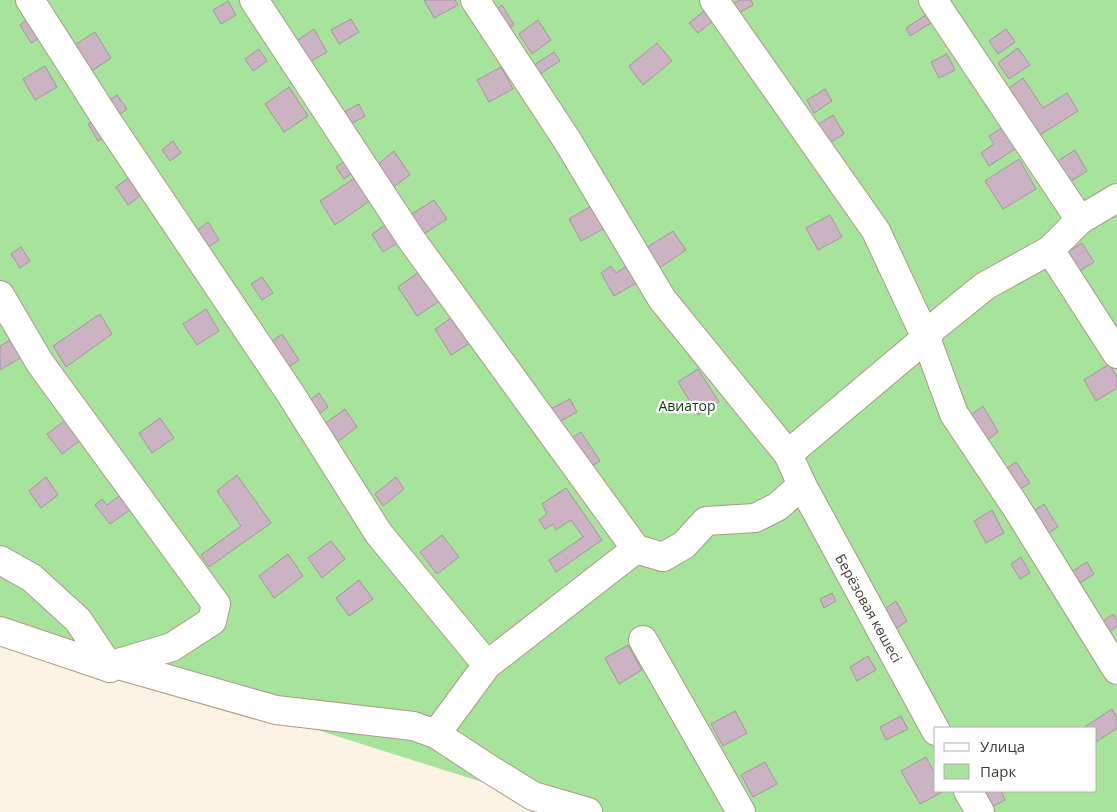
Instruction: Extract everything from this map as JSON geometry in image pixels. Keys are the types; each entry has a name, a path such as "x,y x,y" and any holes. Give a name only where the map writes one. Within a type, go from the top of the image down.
{"street":[{"path":"30,0 106,119 290,392 379,534 487,665"},
{"path":"254,0 411,238 636,549 663,557 684,545 706,521 755,518 777,507 802,486"},
{"name":"Берёзовая көшесі","path":"475,0 567,140 662,299 788,454 802,486 934,727"},
{"path":"714,0 876,231 926,338 954,414 1016,507 1117,670"},
{"path":"933,0 1080,220"},
{"path":"788,454 926,338 933,328 985,286 1050,250 1080,220 1117,198"},
{"path":"1050,250 1117,354"},
{"path":"0,295 40,362 216,604 212,621 172,647 112,666"},
{"path":"436,734 487,665 636,549"},
{"path":"0,560 32,578 78,620 112,666"},
{"path":"0,631 112,666 276,710 413,726 436,734 483,766 533,796 588,812"},
{"path":"643,640 741,812"},
{"path":"969,792 980,812"}],"green space":[{"name":"Авиатор","path":"0,0 1117,0 1117,812 577,812 0,630"}],"building":[{"path":"424,0 455,0 458,5 434,18"},
{"path":"740,0 751,0 753,5 737,14 732,4"},
{"path":"228,1 236,15 221,24 213,10"},
{"path":"502,5 514,25 507,30 495,11"},
{"path":"704,11 713,21 698,33 689,23"},
{"path":"926,15 931,23 910,36 906,28"},
{"path":"30,17 43,36 31,43 20,25"},
{"path":"351,19 359,32 339,44 331,30"},
{"path":"538,20 551,40 532,54 519,34"},
{"path":"314,29 327,52 306,64 293,43"},
{"path":"1006,29 1015,42 998,54 989,41"},
{"path":"95,32 111,58 90,72 73,46"},
{"path":"657,43 672,61 643,85 629,66"},
{"path":"1018,48 1030,65 1009,79 998,63"},
{"path":"259,49 267,61 253,71 245,59"},
{"path":"554,52 560,61 540,74 534,65"},
{"path":"947,54 955,70 939,78 931,62"},
{"path":"45,66 57,87 35,100 23,79"},
{"path":"501,67 513,89 489,102 477,80"},
{"path":"1023,78 1043,108 1067,93 1078,111 1035,138 1005,91"},
{"path":"289,87 308,116 284,132 265,104"},
{"path":"825,89 832,101 814,113 807,100"},
{"path":"117,95 127,109 118,116 108,101"},
{"path":"359,104 365,116 349,125 342,113"},
{"path":"833,115 844,134 825,146 814,127"},
{"path":"99,117 110,134 98,141 88,124"},
{"path":"1003,127 1016,148 989,166 981,153 994,144 989,136"},
{"path":"173,141 181,153 170,161 162,150"},
{"path":"1075,150 1087,171 1065,185 1053,164"},
{"path":"394,151 410,175 392,188 376,166"},
{"path":"348,158 355,171 344,179 336,167"},
{"path":"1019,159 1036,189 1003,209 985,181"},
{"path":"133,175 144,193 128,205 116,187"},
{"path":"356,177 371,200 335,225 320,201"},
{"path":"434,200 447,219 422,235 410,215"},
{"path":"593,205 605,228 581,241 569,219"},
{"path":"830,215 842,237 818,250 806,228"},
{"path":"208,222 219,240 206,249 195,232"},
{"path":"387,224 399,242 383,252 372,234"},
{"path":"673,231 686,250 658,269 646,248"},
{"path":"1082,243 1094,262 1080,271 1068,252"},
{"path":"21,247 30,261 20,268 11,254"},
{"path":"628,265 638,282 614,296 601,273 611,266 616,273"},
{"path":"423,269 443,299 417,316 398,287"},
{"path":"262,277 273,293 262,300 251,284"},
{"path":"206,309 219,331 197,345 183,324"},
{"path":"100,314 112,334 66,367 53,346"},
{"path":"453,317 470,343 451,355 435,329"},
{"path":"282,334 299,360 285,370 268,344"},
{"path":"12,339 22,357 0,370 0,346"},
{"path":"1109,364 1117,377 1117,388 1096,401 1084,380"},
{"path":"698,369 719,402 698,415 678,382"},
{"path":"319,393 328,407 315,417 306,403"},
{"path":"570,399 577,412 552,426 545,412"},
{"path":"983,406 998,432 986,441 971,415"},
{"path":"345,409 357,427 336,443 324,424"},
{"path":"160,418 174,438 152,453 139,433"},
{"path":"67,419 82,439 62,454 47,434"},
{"path":"581,432 600,461 582,472 564,443"},
{"path":"1016,462 1030,483 1014,493 1001,472"},
{"path":"237,475 271,523 209,567 201,555 241,526 217,491"},
{"path":"46,477 58,495 41,508 29,491"},
{"path":"396,477 404,489 383,506 375,494"},
{"path":"566,488 602,540 556,572 549,560 583,537 571,520 556,530 553,524 545,529 539,520 547,514 542,504"},
{"path":"119,496 130,510 110,524 95,505 102,499 107,505"},
{"path":"1044,504 1058,527 1041,538 1028,515"},
{"path":"992,510 1004,533 986,543 974,521"},
{"path":"442,535 459,557 437,574 420,552"},
{"path":"331,541 345,559 322,578 308,558"},
{"path":"288,554 303,576 274,598 259,576"},
{"path":"1021,557 1030,573 1020,579 1011,564"},
{"path":"1087,562 1094,574 1072,588 1065,576"},
{"path":"359,580 373,599 349,616 336,598"},
{"path":"832,593 836,601 824,608 820,599"},
{"path":"896,601 907,621 893,631 882,611"},
{"path":"1113,614 1117,620 1117,626 1105,635 1098,625"},
{"path":"628,645 642,670 619,684 605,658"},
{"path":"868,656 876,670 857,681 850,667"},
{"path":"1112,709 1117,718 1117,728 1097,741 1097,727 1085,727"},
{"path":"735,711 747,733 723,746 711,724"},
{"path":"901,716 908,729 886,740 880,727"},
{"path":"926,757 934,772 934,792 942,792 920,804 901,771"},
{"path":"765,762 777,784 753,797 741,775"},
{"path":"1001,792 1005,800 988,809 981,793"}]}
